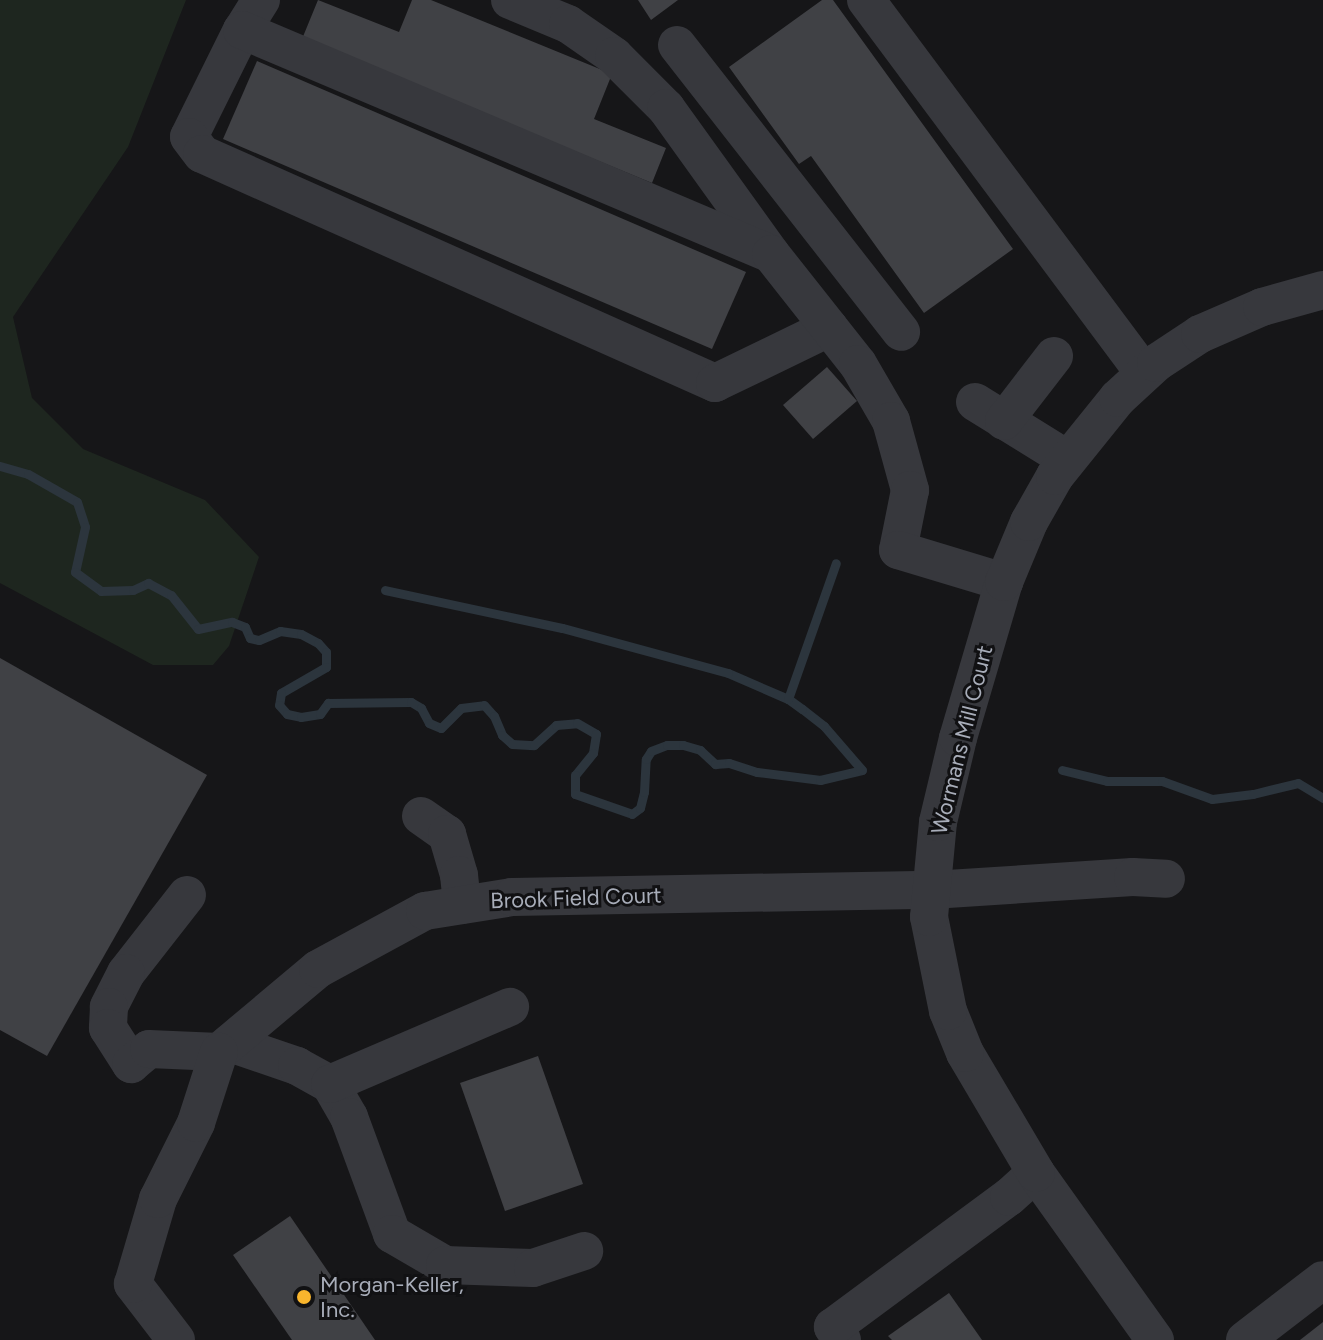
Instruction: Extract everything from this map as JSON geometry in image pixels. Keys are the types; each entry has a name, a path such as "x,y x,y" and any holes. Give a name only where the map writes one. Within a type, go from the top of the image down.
{"street":[{"path":"510,0 568,24 614,56 666,108 771,254 858,364 891,421 910,490 898,550 1004,582"},
{"path":"866,0 1144,373"},
{"path":"771,254 252,15 189,137 202,154 715,383 829,328"},
{"path":"677,45 901,332"},
{"name":"Wormans Mill Court","path":"1155,1340 1036,1173 965,1053 948,1011 929,917 941,808 958,738 1004,582 1029,522 1067,459 1118,398 1144,373 1200,334 1262,307 1323,290"},
{"path":"1054,356 989,412 1067,459"},
{"path":"421,816 447,834 459,875 462,905"},
{"name":"Brook Field Court","path":"225,1047 318,969 425,911 512,897 932,890 1133,877 1166,879"},
{"path":"187,895 126,973 109,1007 108,1028 131,1064 149,1049 225,1047 297,1066 330,1084 349,1117 392,1234 445,1265 533,1268 584,1251"},
{"path":"330,1084 510,1007"},
{"path":"176,1340 133,1284 158,1199 196,1123 225,1047"},
{"path":"842,1340 833,1327 1009,1197 1036,1173"},
{"path":"1245,1340 1323,1280"}],"shaded area":[{"path":"0,0 186,0 128,147 13,317 32,398 83,449 205,500 259,557 229,646 213,665 153,665 0,583"}],"building":[{"path":"318,0 399,32 412,0 431,0 612,74 594,119 666,148 652,183 302,39"},
{"path":"638,0 678,0 651,20"},
{"path":"822,0 833,0 1013,249 924,313 811,156 799,164 729,67"},
{"path":"257,61 746,272 712,349 223,139"},
{"path":"827,367 857,401 813,439 783,405"},
{"path":"0,658 207,775 47,1056 0,1030"},
{"path":"538,1056 583,1184 505,1211 460,1083"},
{"name":"Morgan-Keller, Inc.","path":"290,1216 375,1340 292,1340 233,1255"},
{"path":"949,1293 982,1340 892,1340 888,1336"},
{"path":"1323,1322 1323,1340 1300,1340"}],"waterway":[{"path":"0,466 28,474 77,502 85,527 75,572 101,591 133,590 148,583 171,595 198,629 232,622 245,627 250,638 259,640 280,631 301,634 318,643 326,652 326,667 281,693 279,705 287,714 301,717 320,714 328,703 411,702 421,708 429,723 441,728 461,708 484,705 494,716 502,735 512,744 534,745 556,725 577,723 596,734 593,753 575,775 575,794 632,814 640,808 646,759 651,751 667,745 700,750 715,764 729,763 757,772 820,780 862,770 824,726 802,709 788,699 728,673 562,628 385,590"},
{"path":"788,699 836,563"},
{"path":"1062,770 1107,781 1162,781 1212,799 1253,794 1298,783 1323,798"}],"place":[{"name":"Morgan-Keller, Inc.","path":"304,1297"}]}
